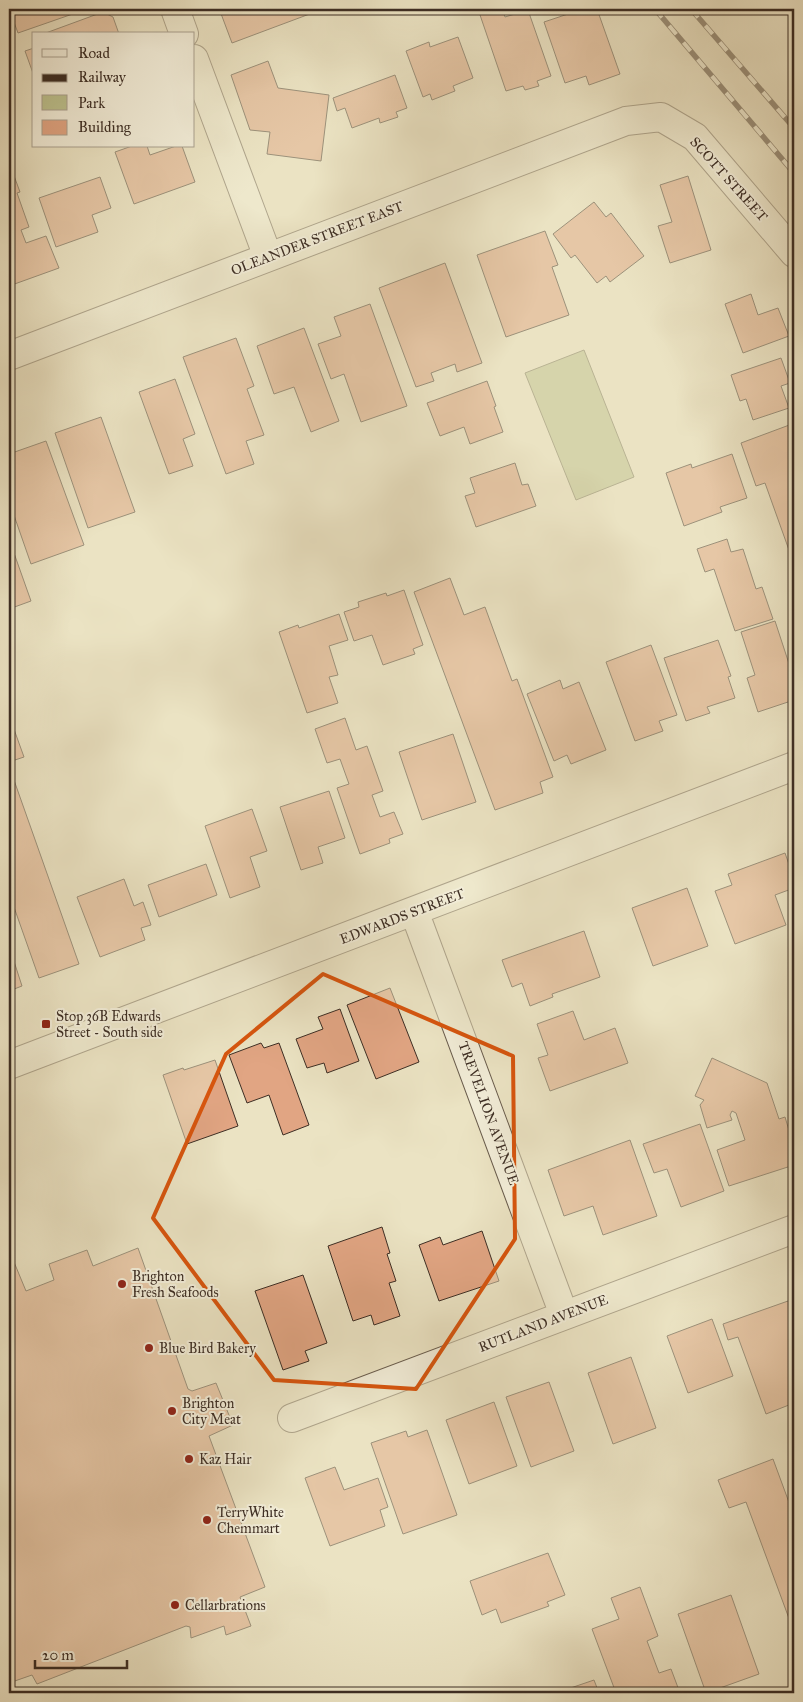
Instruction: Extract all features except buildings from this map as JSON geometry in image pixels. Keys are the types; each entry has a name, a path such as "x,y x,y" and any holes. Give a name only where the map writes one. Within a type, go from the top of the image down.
{"street":[{"path":"175,9 183,32"},
{"path":"195,62 268,257"},
{"name":"SCOTT STREET","path":"626,120 661,117 695,137 794,253"},
{"name":"OLEANDER STREET EAST","path":"9,356 626,120"},
{"name":"EDWARDS STREET","path":"9,1066 794,766"},
{"name":"TREVELION AVENUE","path":"414,911 564,1315"},
{"name":"RUTLAND AVENUE","path":"292,1418 794,1229"}],"highlighted area":[{"path":"323,974 513,1056 515,1239 416,1389 274,1380 153,1218 226,1054"}],"green space":[{"path":"584,350 634,477 576,500 525,373"}],"railway":[{"path":"655,9 794,173"},
{"path":"691,9 794,128"}],"place":[{"name":"Stop 36B Edwards Street - South side","path":"46,1024"},
{"name":"Brighton Fresh Seafoods","path":"122,1284"},
{"name":"Blue Bird Bakery","path":"149,1348"},
{"name":"Brighton City Meat","path":"172,1411"},
{"name":"Kaz Hair","path":"189,1459"},
{"name":"TerryWhite Chemmart","path":"207,1520"},
{"name":"Cellarbrations","path":"175,1605"}]}
